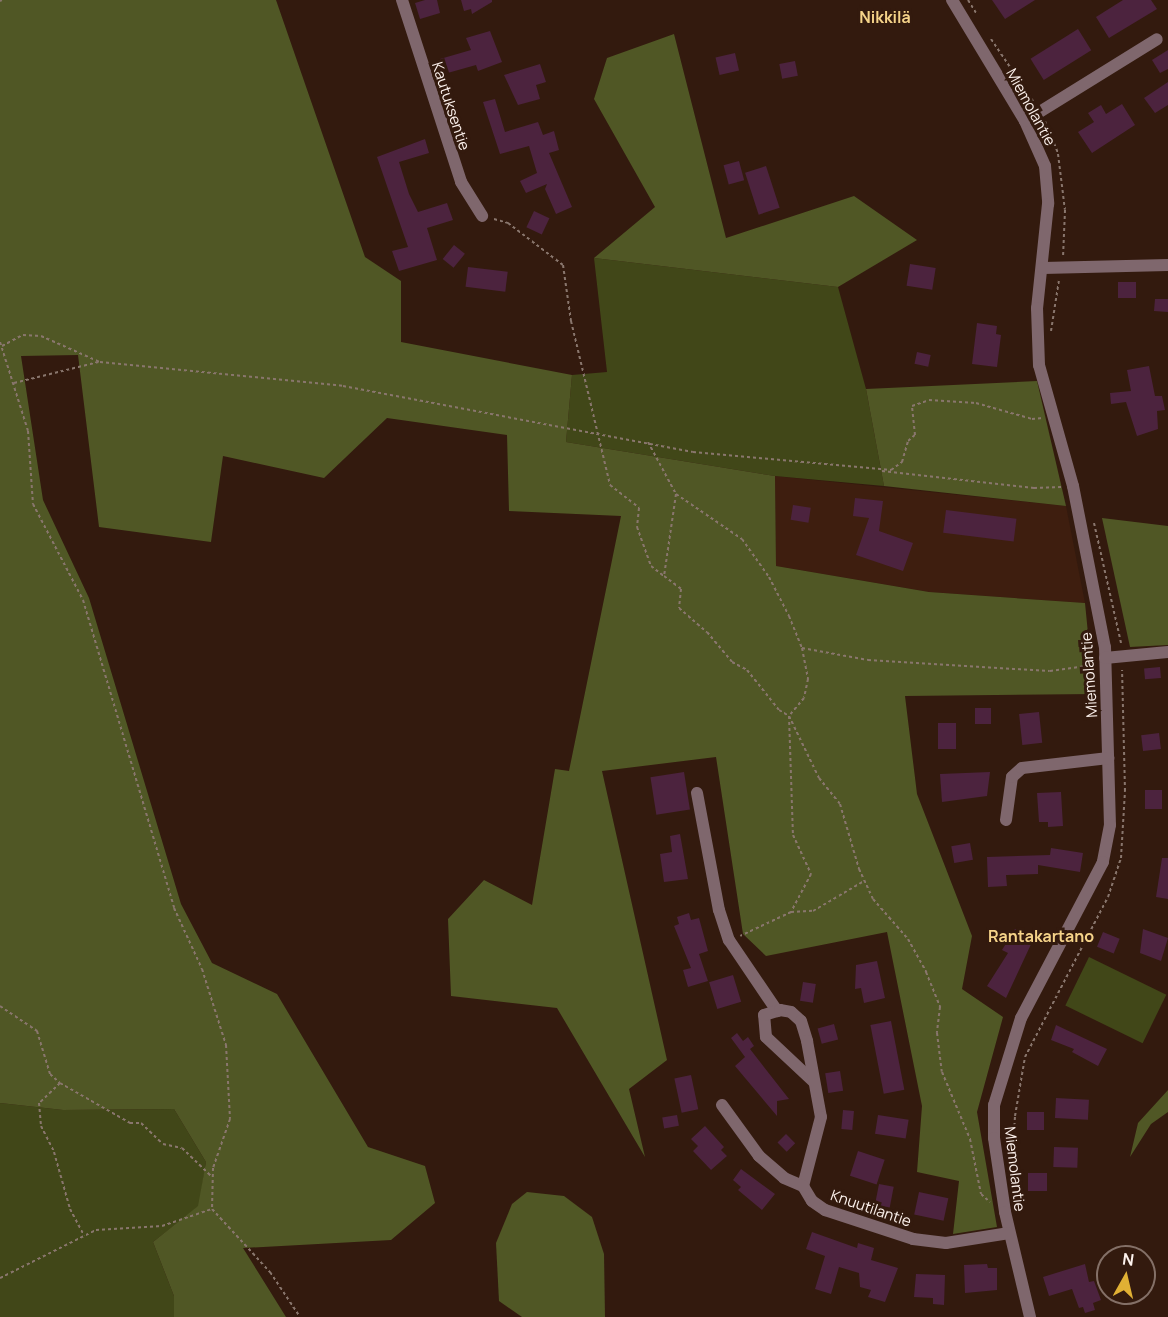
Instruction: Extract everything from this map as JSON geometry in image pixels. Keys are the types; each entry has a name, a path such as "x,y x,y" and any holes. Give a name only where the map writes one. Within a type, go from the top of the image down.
{"street":[{"name":"Kautuksentie","path":"402,0 461,182 482,216"},
{"name":"Miemolantie","path":"952,0 1037,142 1048,186 1036,332 1039,365 1052,418 1073,486 1105,661 1110,825 1102,862 1021,1017 994,1105 994,1138 1005,1212 1030,1317"},
{"path":"1025,121 1157,39"},
{"path":"1043,268 1168,265"},
{"path":"1105,661 1121,656 1168,652"},
{"path":"1006,820 1012,777 1022,768 1108,758"},
{"path":"697,793 729,940 777,1011"},
{"path":"722,1105 759,1156 784,1178 803,1186 821,1117 814,1082 801,1021 791,1012 777,1011 765,1016 766,1037 814,1082"},
{"name":"Knuutilantie","path":"803,1186 812,1201 825,1210 913,1239 946,1243 1009,1233"}],"path":[{"path":"968,0 979,18"},
{"path":"990,37 1050,129 1060,176 1065,210 1061,268 1051,335"},
{"path":"482,216 508,223 563,266 571,321 610,485 639,508 637,527 651,566 681,589 679,608 707,632 732,662 747,670 779,710 789,716 819,778 840,804 864,880 873,899 908,939 926,972 940,1007 937,1033 942,1072 970,1139 981,1194 1005,1212"},
{"path":"2,346 23,335 41,336 100,362 343,386 598,432 608,438 648,441 693,452 891,470 902,462 909,441 915,435 912,406 929,400 976,403 1032,419 1052,418"},
{"path":"0,342 28,431 33,504 83,600 174,908 202,969 226,1046 230,1119 212,1177 212,1209 270,1272 300,1317"},
{"path":"14,383 100,362"},
{"path":"648,441 676,494 742,539 769,577 802,648 808,679 804,698 789,716 793,835 811,874 791,912"},
{"path":"870,468 907,476 1034,488 1073,486"},
{"path":"664,576 676,494"},
{"path":"1013,1177 1015,1116 1025,1057 1108,897 1121,858 1125,791 1121,656 1092,515"},
{"path":"802,648 868,660 1050,671 1105,661"},
{"path":"729,940 791,912 820,907 864,880"},
{"path":"0,1005 37,1031 51,1074 60,1083 130,1123 141,1123 163,1144 182,1148 212,1177"},
{"path":"60,1083 39,1103 41,1125 54,1152 70,1209 84,1235"},
{"path":"0,1278 96,1230 162,1226 212,1209"}],"shaded area":[{"path":"775,476 1066,506 1085,603 929,592 776,566"}],"green space":[{"path":"0,0 276,0 365,257 401,281 401,342 572,375 566,442 775,476 776,566 929,592 1085,603 1094,694 905,696 917,794 972,936 962,989 1003,1017 977,1112 997,1227 953,1234 959,1181 917,1172 922,1106 887,932 766,956 743,934 716,757 602,771 667,1060 629,1089 645,1157 557,1008 451,996 448,919 484,880 532,905 555,769 569,771 621,516 509,511 507,435 387,418 324,478 223,456 211,542 99,527 78,355 21,356 43,500 89,598 181,904 212,963 277,994 368,1147 425,1166 435,1203 391,1240 243,1248 286,1317 174,1317 174,1296 153,1242 198,1206 206,1162 174,1109 63,1110 0,1103"},
{"path":"674,34 726,238 854,196 917,240 838,287 594,258 655,207 594,99 607,58"},
{"path":"594,258 838,287 866,389 884,486 775,476 566,442 572,375 607,372"},
{"path":"1037,381 1066,506 884,486 866,389"},
{"path":"1102,518 1168,526 1168,645 1130,647"},
{"path":"1089,957 1166,995 1143,1043 1065,1006"},
{"path":"1168,1090 1168,1112 1151,1124 1130,1157 1138,1123"},
{"path":"0,1103 63,1110 174,1109 206,1162 199,1206 153,1242 174,1296 174,1317 0,1317"},
{"path":"527,1192 564,1196 592,1217 604,1254 605,1317 522,1317 499,1301 496,1243 512,1204"}],"building":[{"path":"437,0 440,13 420,19 415,3"},
{"path":"461,0 492,0 492,2 472,14 471,9 464,11"},
{"path":"992,0 1035,0 1005,19"},
{"path":"1123,0 1151,0 1157,9 1109,38 1096,17"},
{"path":"1078,29 1091,50 1044,80 1031,59"},
{"path":"490,31 502,62 478,71 476,65 444,74 440,59 471,50 466,38"},
{"path":"1168,50 1168,69 1160,73 1152,60"},
{"path":"735,53 739,71 720,75 716,57"},
{"path":"795,61 798,76 782,79 779,64"},
{"path":"540,64 546,82 536,85 540,99 518,105 504,75"},
{"path":"1168,82 1168,105 1155,113 1144,98"},
{"path":"495,99 505,132 538,122 543,135 554,131 559,150 549,153 572,207 556,214 545,189 547,184 526,193 520,181 537,173 529,146 500,154 483,102"},
{"path":"1122,104 1135,125 1092,153 1078,132 1094,122 1088,113 1101,105 1106,114"},
{"path":"425,139 429,153 399,162 409,194 418,212 447,203 453,220 427,228 437,260 399,271 392,251 408,247 377,157"},
{"path":"739,161 744,180 729,184 724,165"},
{"path":"766,166 780,208 759,215 745,173"},
{"path":"534,211 549,218 542,234 526,227"},
{"path":"454,245 465,254 454,268 443,259"},
{"path":"910,264 936,268 932,290 907,286"},
{"path":"468,267 508,272 505,292 466,287"},
{"path":"1118,282 1136,282 1136,298 1118,298"},
{"path":"1155,299 1168,299 1168,312 1154,311"},
{"path":"977,323 997,326 996,334 1001,335 997,367 972,364"},
{"path":"917,352 931,355 928,367 915,364"},
{"path":"1149,366 1155,396 1162,396 1165,410 1157,411 1158,429 1137,436 1126,402 1111,404 1110,393 1131,391 1127,370"},
{"path":"855,498 883,501 879,531 913,543 903,571 856,555 869,518 853,516"},
{"path":"793,505 811,508 808,523 791,520"},
{"path":"946,510 1016,519 1014,541 943,533"},
{"path":"1160,667 1161,678 1145,679 1144,668"},
{"path":"975,708 991,708 991,724 975,724"},
{"path":"1039,712 1042,743 1022,745 1019,714"},
{"path":"938,723 956,723 956,749 938,749"},
{"path":"1159,733 1161,749 1143,751 1141,735"},
{"path":"684,772 690,810 656,815 650,777"},
{"path":"990,772 987,796 942,802 940,774"},
{"path":"1145,790 1162,790 1162,809 1145,809"},
{"path":"1061,792 1063,826 1048,827 1048,822 1039,822 1037,793"},
{"path":"680,834 688,879 664,882 660,854 672,852 670,836"},
{"path":"970,843 973,860 954,863 951,846"},
{"path":"1051,848 1083,853 1080,872 1038,865 1038,874 1006,875 1007,886 988,887 987,857 1050,855"},
{"path":"1162,858 1168,858 1168,899 1156,897"},
{"path":"689,913 691,920 699,918 708,951 699,954 708,981 688,987 683,970 691,968 674,926 679,924 677,917"},
{"path":"1015,929 1033,940 1006,998 987,986 1008,953 1002,950"},
{"path":"1143,929 1168,938 1161,961 1140,953"},
{"path":"1103,932 1120,939 1114,954 1097,947"},
{"path":"877,961 885,998 864,1003 861,988 855,989 856,965"},
{"path":"733,975 741,1002 717,1009 709,982"},
{"path":"803,982 816,984 813,1003 800,1001"},
{"path":"891,1021 904,1090 884,1094 870,1025"},
{"path":"834,1024 838,1039 822,1044 818,1028"},
{"path":"1056,1025 1107,1049 1098,1066 1072,1052 1074,1049 1051,1040"},
{"path":"737,1033 743,1041 748,1037 754,1046 750,1049 789,1099 777,1101 777,1116 735,1066 745,1057 731,1038"},
{"path":"840,1071 843,1091 828,1093 825,1073"},
{"path":"691,1075 698,1109 682,1113 674,1079"},
{"path":"1056,1098 1089,1100 1088,1120 1055,1118"},
{"path":"843,1110 854,1111 852,1130 841,1129"},
{"path":"1027,1112 1044,1112 1044,1130 1027,1130"},
{"path":"677,1115 679,1126 664,1128 662,1118"},
{"path":"878,1115 909,1120 906,1139 875,1134"},
{"path":"705,1126 724,1147 721,1150 727,1156 711,1170 693,1151 698,1146 691,1139"},
{"path":"786,1134 795,1143 787,1152 778,1142"},
{"path":"1054,1147 1078,1148 1077,1168 1053,1167"},
{"path":"858,1151 885,1160 877,1184 850,1176"},
{"path":"741,1169 775,1194 762,1210 738,1190 741,1187 733,1180"},
{"path":"1028,1173 1047,1173 1047,1191 1028,1191"},
{"path":"879,1184 894,1187 890,1207 875,1205"},
{"path":"919,1192 948,1198 944,1221 914,1214"},
{"path":"812,1232 857,1248 858,1243 874,1248 871,1260 898,1268 885,1302 868,1297 871,1290 860,1287 859,1273 839,1267 831,1294 815,1289 825,1256 806,1249"},
{"path":"987,1264 988,1268 997,1268 997,1290 965,1293 964,1265"},
{"path":"1085,1264 1089,1282 1094,1281 1096,1286 1096,1302 1093,1303 1095,1310 1085,1313 1083,1307 1079,1308 1072,1289 1049,1296 1043,1277"},
{"path":"916,1274 945,1275 944,1305 933,1304 933,1298 914,1297"}],"district":[{"name":"Nikkilä","path":"885,17"},
{"name":"Rantakartano","path":"1041,936"}]}
